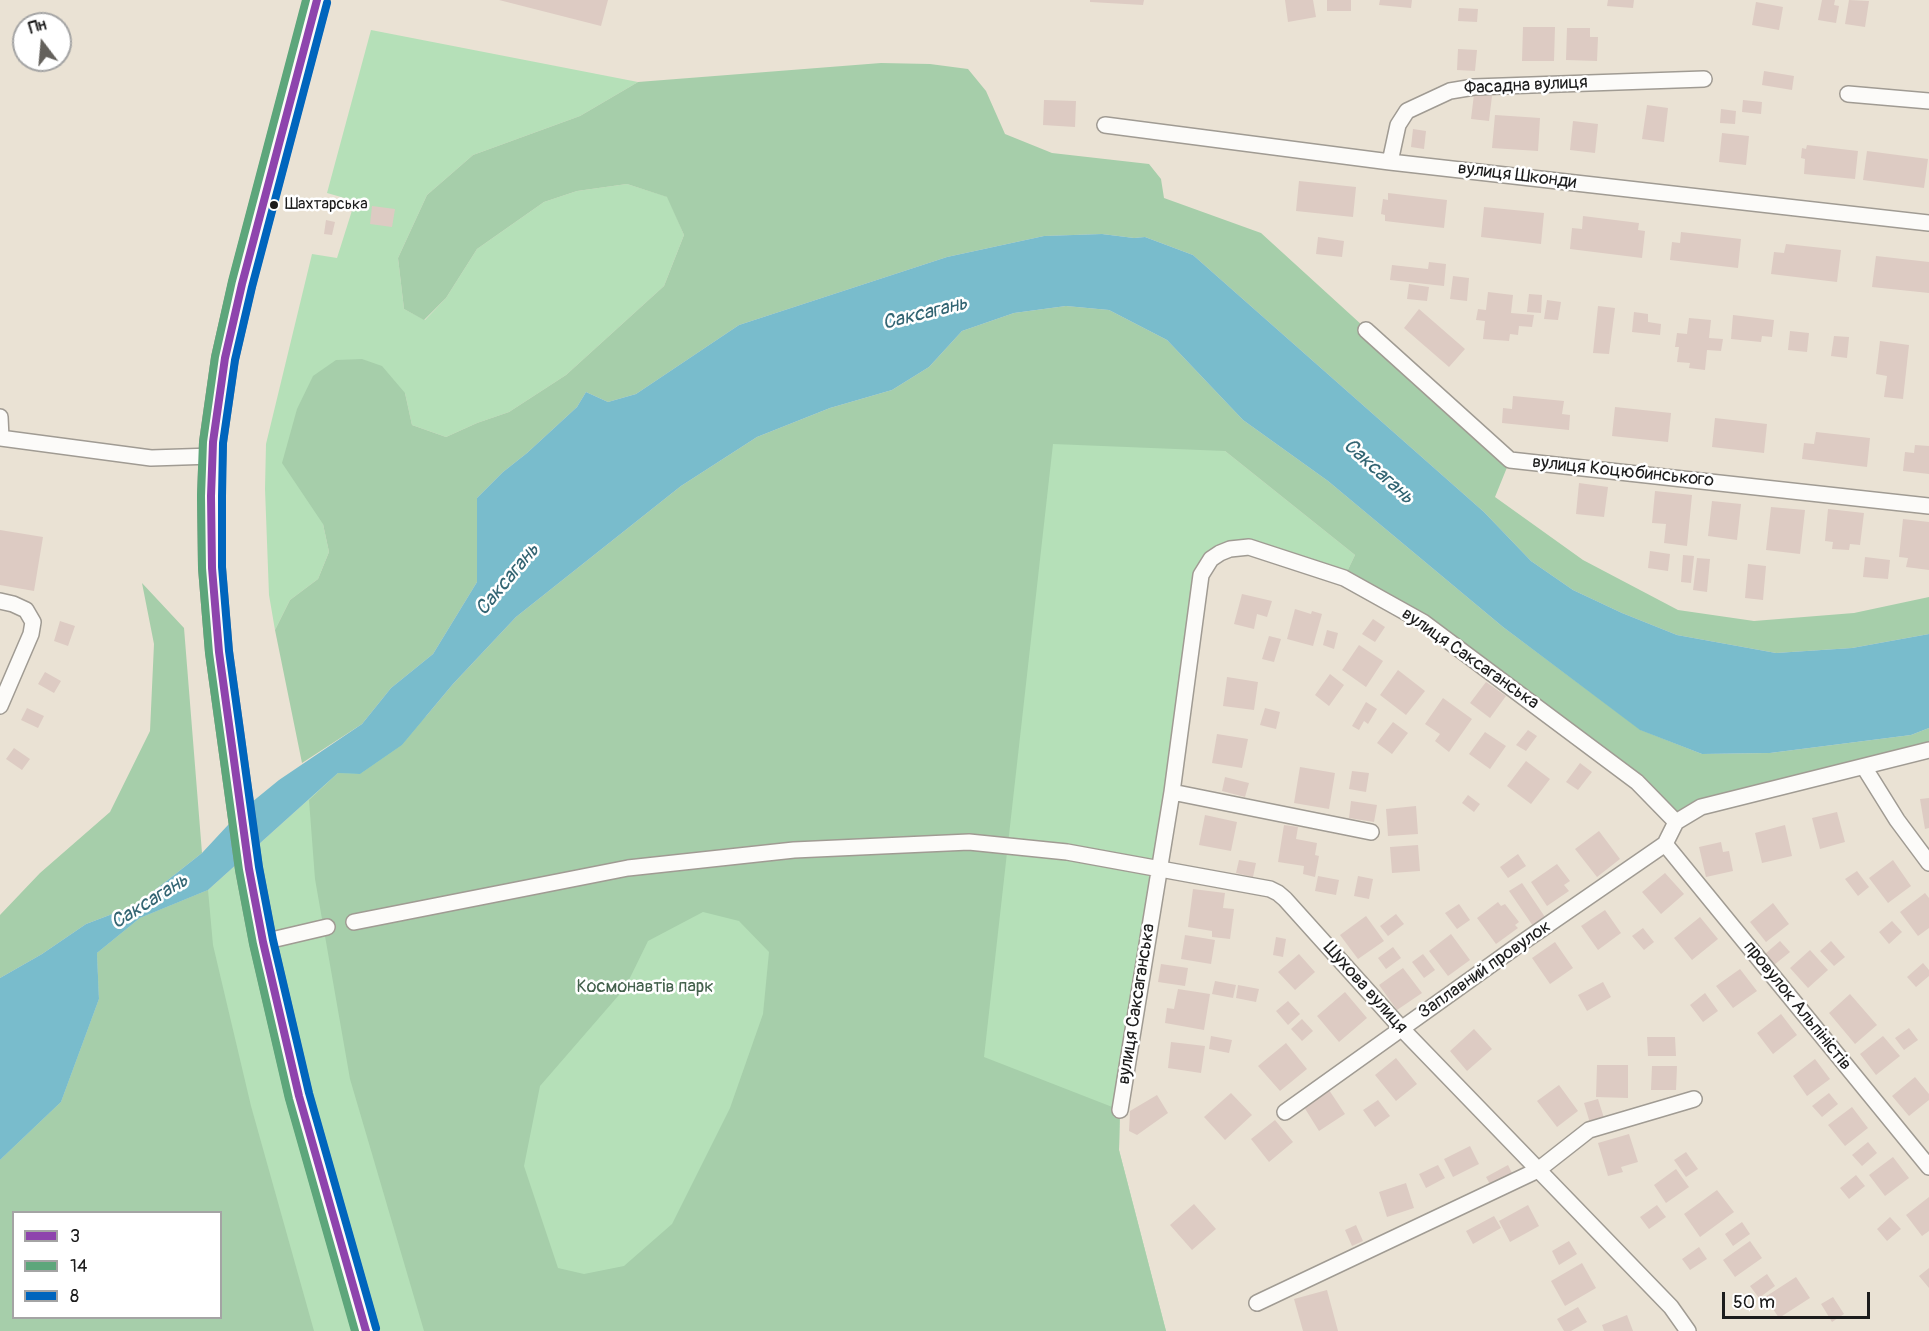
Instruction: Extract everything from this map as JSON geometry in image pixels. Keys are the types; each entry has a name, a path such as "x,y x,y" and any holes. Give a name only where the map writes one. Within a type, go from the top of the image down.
{"main road":[{"path":"317,0 242,284 225,358 217,403 213,456 211,495 213,580 219,652 249,869 262,942 299,1096 366,1331"}],"street":[{"name":"Фасадна вулиця","path":"1390,162 1398,125 1407,111 1449,91 1474,87 1704,79"},
{"path":"1848,94 1929,101"},
{"name":"вулиця Шконди","path":"1105,125 1390,162 1929,223"},
{"name":"вулиця Коцюбинського","path":"1366,330 1510,460 1929,506"},
{"path":"0,417 1,438 151,458 213,456"},
{"name":"вулиця Саксаганська","path":"1120,1110 1172,792 1201,575 1211,559 1220,553 1230,549 1249,547 1344,578 1423,622 1637,782 1676,822"},
{"path":"0,601 26,610 33,622 31,634 0,706"},
{"path":"1676,822 1701,807 1929,750"},
{"path":"1864,767 1897,820 1929,863"},
{"path":"1172,792 1371,831"},
{"name":"Заплавний провулок","path":"1285,1112 1520,944 1665,844 1676,822"},
{"name":"Шухова вулиця","path":"354,922 628,868 794,850 969,842 1067,852 1270,889 1278,893 1402,1029 1671,1307 1688,1331"},
{"name":"провулок Альпіністів","path":"1665,844 1929,1167"},
{"path":"262,942 327,927"},
{"path":"1257,1304 1538,1170 1589,1130 1694,1099"}],"green space":[{"path":"371,30 638,82 580,116 473,155 427,195 398,258 404,309 425,320 446,298 477,249 544,202 577,191 627,184 668,197 684,235 664,286 566,375 509,412 446,437 412,425 405,393 323,524 329,552 318,579 290,600 275,630 269,595 265,489 266,444 312,254 337,258 355,201 327,193"},
{"path":"881,63 930,64 968,69 986,91 1005,134 1052,153 1149,164 1161,179 1164,198 1261,233 1510,460 1495,497 1583,560 1678,610 1754,621 1854,613 1929,597 1929,634 1852,648 1776,653 1677,635 1622,613 1573,590 1531,561 1484,512 1193,255 1145,237 1102,234 1044,236 947,257 739,325 636,394 608,402 586,392 577,407 477,498 477,582 433,654 391,688 362,724 302,763 275,630 290,600 318,579 329,552 323,524 282,463 297,409 313,376 336,360 362,359 382,366 405,393 412,425 446,437 509,412 566,375 664,286 684,235 667,197 627,184 577,191 544,202 477,249 446,298 424,320 404,309 398,258 427,195 473,155 580,116 638,82"},
{"name":"Космонавтів парк","path":"1066,306 1225,451 1355,555 1344,578 1249,547 1211,559 1120,1110 1119,1150 1166,1331 0,1331 0,1160 61,1102 99,999 97,953 140,918 208,890 338,773"},
{"name":"Космонавтів парк","path":"1066,306 1109,310 1167,340 1243,420 1328,481 1503,627 1641,730 1702,754 1770,753 1911,735 1929,728 1929,750 1676,822 1423,622 1344,578 1355,555 1225,451 1053,444 984,1057 1120,1110 1119,1150 1166,1331 424,1331 350,1079 315,879 309,800 338,773 360,774 402,745 453,684 516,617 681,486 757,437 830,408 892,390 929,367 962,331 1014,313","holes":["703,912 739,921 769,952 763,1014 730,1108 672,1224 624,1266 584,1274 558,1268 524,1166 540,1086 625,988 648,941"]},
{"path":"142,583 184,628 202,853 136,905 86,924 42,954 0,978 0,915 40,873 110,812 150,731 154,644"},
{"path":"208,890 213,945 251,1106 314,1331 0,1331 0,1160 61,1102 99,999 97,953 140,918"}],"water":[{"name":"Саксагань","path":"1102,234 1145,237 1193,255 1484,512 1531,561 1573,590 1677,635 1776,653 1852,648 1929,634 1929,728 1911,735 1770,753 1702,754 1640,730 1503,627 1328,481 1243,420 1167,340 1109,310 1066,306 1014,313 962,331 929,367 892,390 830,408 757,437 681,486 516,617 453,684 402,745 360,774 338,773 208,890 140,918 97,953 99,999 61,1102 0,1160 0,978 42,954 86,924 136,905 202,853 241,811 279,780 362,724 391,688 433,654 477,582 477,498 577,407 586,392 608,402 636,394 739,325 947,257 1044,236"}],"building":[{"path":"499,0 608,0 601,26"},
{"path":"1090,0 1144,0 1143,5 1090,2"},
{"path":"1285,0 1313,0 1316,17 1288,22"},
{"path":"1327,0 1351,0 1351,11 1327,11"},
{"path":"1380,0 1412,0 1411,8 1379,5"},
{"path":"1608,0 1634,0 1633,8 1607,6"},
{"path":"1822,0 1835,0 1834,5 1839,6 1836,23 1818,20"},
{"path":"1849,0 1869,1 1865,27 1845,24"},
{"path":"1756,2 1783,7 1779,30 1752,25"},
{"path":"1459,8 1478,9 1477,22 1458,21"},
{"path":"1523,27 1555,27 1554,61 1522,61"},
{"path":"1567,28 1590,28 1590,37 1598,37 1597,61 1566,60"},
{"path":"1458,49 1477,50 1475,71 1457,70"},
{"path":"1764,71 1794,76 1792,90 1762,85"},
{"path":"1474,94 1492,96 1489,121 1471,119"},
{"path":"1044,100 1076,101 1075,127 1043,125"},
{"path":"1743,100 1762,102 1761,114 1742,112"},
{"path":"1647,105 1668,108 1664,142 1642,139"},
{"path":"1721,109 1736,111 1735,124 1720,123"},
{"path":"1495,115 1540,118 1538,151 1492,148"},
{"path":"1573,121 1598,124 1595,153 1570,150"},
{"path":"1413,129 1426,131 1424,149 1411,147"},
{"path":"1722,133 1749,136 1746,165 1719,162"},
{"path":"1807,145 1858,151 1855,179 1804,174 1805,159 1801,158 1802,148 1806,149"},
{"path":"1867,151 1928,159 1924,188 1863,180"},
{"path":"1299,181 1356,187 1353,217 1296,211"},
{"path":"1388,193 1447,200 1444,228 1385,221 1385,215 1381,214 1383,199 1388,200"},
{"path":"372,206 395,209 392,227 370,224"},
{"path":"1484,207 1544,213 1541,244 1481,237"},
{"path":"1583,216 1639,223 1638,230 1645,231 1642,258 1570,249 1572,228 1582,229"},
{"path":"326,220 335,222 332,235 324,234"},
{"path":"1681,232 1741,239 1738,268 1670,260 1672,242 1680,243"},
{"path":"1318,237 1344,241 1342,257 1316,254"},
{"path":"1786,244 1841,250 1837,282 1771,274 1774,252 1784,253"},
{"path":"1876,256 1929,262 1929,293 1872,287"},
{"path":"1429,262 1446,264 1444,286 1390,280 1392,265 1428,269"},
{"path":"1453,276 1469,278 1467,301 1450,299"},
{"path":"1409,284 1429,287 1427,301 1407,299"},
{"path":"1488,292 1513,295 1511,313 1534,315 1532,327 1519,326 1518,335 1510,334 1509,341 1483,339 1485,321 1476,320 1478,309 1486,310"},
{"path":"1529,294 1542,295 1541,313 1527,312"},
{"path":"1547,300 1561,302 1558,320 1544,319"},
{"path":"1598,306 1615,308 1609,354 1593,353"},
{"path":"1419,309 1465,349 1449,367 1404,328"},
{"path":"1634,312 1648,314 1648,322 1661,324 1660,335 1632,332"},
{"path":"1733,315 1774,320 1772,337 1762,336 1761,342 1731,339"},
{"path":"1689,318 1711,320 1709,338 1723,339 1721,351 1707,350 1705,370 1689,368 1690,363 1677,362 1679,347 1675,347 1677,333 1687,334"},
{"path":"1790,331 1809,333 1807,352 1788,350"},
{"path":"1834,336 1849,337 1847,358 1831,356"},
{"path":"1880,341 1909,345 1903,399 1884,397 1887,376 1876,374"},
{"path":"1513,396 1564,401 1562,414 1570,415 1569,430 1502,423 1503,408 1512,409"},
{"path":"1615,407 1671,413 1668,442 1612,436"},
{"path":"1715,418 1767,424 1764,453 1712,447"},
{"path":"1816,432 1870,438 1867,467 1802,459 1804,443 1814,444"},
{"path":"1915,445 1929,446 1929,474 1903,471 1905,452 1914,453"},
{"path":"1579,483 1608,487 1604,517 1576,514"},
{"path":"1655,491 1692,495 1687,546 1664,543 1666,524 1652,523"},
{"path":"1712,501 1741,504 1737,540 1708,536"},
{"path":"1771,507 1805,510 1800,554 1766,550"},
{"path":"1828,509 1864,513 1860,545 1850,544 1849,550 1832,549 1833,542 1825,541"},
{"path":"1903,519 1929,522 1929,570 1906,567 1908,558 1899,557"},
{"path":"0,530 43,537 34,591 0,585"},
{"path":"1650,551 1670,554 1668,571 1648,568"},
{"path":"1683,555 1694,556 1691,583 1681,582"},
{"path":"1865,557 1890,560 1888,579 1863,577"},
{"path":"1697,558 1710,559 1707,592 1693,590"},
{"path":"1748,564 1766,566 1763,600 1745,598"},
{"path":"1242,594 1272,601 1267,617 1257,614 1254,629 1234,624"},
{"path":"1295,609 1311,614 1312,611 1322,614 1313,646 1287,639"},
{"path":"1373,619 1385,627 1375,642 1362,634"},
{"path":"60,621 75,626 68,646 54,641"},
{"path":"1327,630 1338,633 1334,649 1323,645"},
{"path":"1269,636 1281,639 1274,662 1262,659"},
{"path":"1359,645 1383,661 1366,687 1342,670"},
{"path":"1398,670 1425,691 1406,715 1380,695"},
{"path":"45,672 61,681 54,693 38,684"},
{"path":"1330,674 1344,685 1329,706 1315,695"},
{"path":"1227,677 1258,682 1254,710 1223,706"},
{"path":"1486,682 1506,696 1490,718 1470,703"},
{"path":"1443,698 1472,719 1449,752 1435,741 1440,734 1425,724"},
{"path":"1366,702 1377,709 1368,724 1364,721 1359,730 1352,726"},
{"path":"27,708 44,716 38,728 21,720"},
{"path":"1265,708 1280,712 1276,729 1260,725"},
{"path":"1393,722 1408,733 1392,754 1377,743"},
{"path":"1528,730 1537,736 1526,751 1516,745"},
{"path":"1485,732 1506,746 1490,769 1469,754"},
{"path":"1217,734 1248,739 1242,768 1212,763"},
{"path":"14,748 30,759 22,770 6,759"},
{"path":"1526,761 1550,779 1531,804 1507,786"},
{"path":"1580,763 1592,772 1578,790 1566,782"},
{"path":"1300,767 1335,773 1329,809 1294,803"},
{"path":"1352,771 1369,773 1366,792 1349,789"},
{"path":"1225,777 1249,783 1245,797 1222,791"},
{"path":"1468,795 1480,804 1474,812 1462,803"},
{"path":"1929,798 1929,828 1925,829 1920,799"},
{"path":"1351,801 1377,805 1374,822 1349,818"},
{"path":"1416,806 1418,834 1388,836 1386,809"},
{"path":"1837,812 1845,842 1820,849 1812,818"},
{"path":"1205,815 1237,822 1231,851 1199,845"},
{"path":"1284,825 1298,827 1296,839 1317,843 1315,855 1319,856 1315,877 1303,874 1304,866 1278,862"},
{"path":"1785,825 1792,856 1762,863 1755,833"},
{"path":"1599,831 1620,859 1597,877 1575,849"},
{"path":"1721,842 1723,852 1729,851 1733,871 1706,877 1699,847"},
{"path":"1418,845 1420,871 1392,873 1390,847"},
{"path":"1518,854 1526,866 1508,878 1500,867"},
{"path":"1239,860 1256,863 1253,877 1236,873"},
{"path":"1893,860 1911,886 1888,903 1869,878"},
{"path":"1557,864 1570,881 1564,885 1569,891 1547,906 1531,882"},
{"path":"1857,871 1869,887 1858,896 1845,879"},
{"path":"1665,873 1684,894 1661,914 1642,892"},
{"path":"1318,876 1339,880 1336,895 1315,891"},
{"path":"1358,876 1373,879 1369,899 1354,896"},
{"path":"1522,883 1545,917 1533,926 1509,891"},
{"path":"1193,889 1225,893 1223,908 1234,909 1230,939 1212,937 1212,931 1188,927"},
{"path":"1925,893 1929,898 1929,928 1918,936 1900,912"},
{"path":"1498,902 1501,906 1505,904 1519,922 1515,925 1518,928 1496,944 1477,918"},
{"path":"1773,903 1789,924 1766,942 1750,922"},
{"path":"1459,904 1470,920 1457,929 1445,913"},
{"path":"1605,910 1621,933 1598,950 1581,926"},
{"path":"1396,914 1404,924 1388,936 1380,926"},
{"path":"1366,916 1384,941 1358,959 1340,935"},
{"path":"1700,917 1718,939 1692,960 1674,938"},
{"path":"1892,921 1902,932 1889,944 1879,932"},
{"path":"1643,928 1654,942 1644,950 1632,936"},
{"path":"1451,934 1470,960 1448,976 1429,951"},
{"path":"1185,935 1215,940 1211,964 1181,959"},
{"path":"1276,937 1286,939 1283,957 1273,955"},
{"path":"1780,941 1790,952 1774,965 1765,954"},
{"path":"1831,941 1845,957 1834,966 1820,951"},
{"path":"1555,942 1573,968 1550,984 1532,958"},
{"path":"1393,947 1401,958 1386,969 1378,958"},
{"path":"1810,950 1828,970 1808,988 1790,968"},
{"path":"1299,954 1315,972 1295,990 1278,972"},
{"path":"1423,954 1435,970 1424,978 1412,962"},
{"path":"1923,963 1929,970 1929,976 1916,987 1907,977"},
{"path":"1161,964 1188,968 1185,986 1158,982"},
{"path":"1403,968 1422,993 1397,1010 1379,985"},
{"path":"1740,969 1757,991 1733,1008 1716,986"},
{"path":"1215,981 1236,985 1233,998 1212,994"},
{"path":"1603,982 1611,997 1587,1011 1578,995"},
{"path":"1238,985 1259,989 1256,1002 1236,998"},
{"path":"1178,989 1210,994 1204,1030 1165,1023 1167,1008 1174,1009"},
{"path":"1345,992 1367,1018 1339,1042 1317,1016"},
{"path":"1705,993 1718,1011 1703,1022 1690,1005"},
{"path":"1850,994 1877,1025 1855,1044 1829,1013"},
{"path":"1288,1001 1300,1014 1288,1025 1276,1011"},
{"path":"1781,1014 1797,1035 1773,1054 1757,1033"},
{"path":"1302,1019 1313,1031 1302,1041 1291,1029"},
{"path":"1909,1028 1918,1040 1904,1050 1895,1038"},
{"path":"1474,1029 1492,1049 1467,1071 1450,1051"},
{"path":"1211,1036 1232,1040 1229,1053 1209,1049"},
{"path":"1883,1036 1900,1056 1876,1075 1860,1054"},
{"path":"1647,1037 1675,1037 1676,1056 1648,1056"},
{"path":"1171,1042 1205,1046 1201,1073 1168,1068"},
{"path":"1286,1043 1307,1069 1280,1091 1258,1066"},
{"path":"1396,1058 1417,1084 1396,1101 1375,1075"},
{"path":"1815,1059 1830,1079 1807,1096 1793,1076"},
{"path":"1597,1065 1628,1065 1628,1098 1596,1097"},
{"path":"1652,1066 1677,1066 1676,1090 1651,1090"},
{"path":"1915,1077 1929,1094 1929,1100 1909,1116 1892,1096"},
{"path":"1559,1085 1578,1111 1557,1127 1537,1101"},
{"path":"1329,1090 1345,1114 1319,1131 1304,1107"},
{"path":"1231,1093 1252,1115 1225,1140 1204,1117"},
{"path":"1829,1093 1838,1104 1822,1117 1812,1106"},
{"path":"1157,1095 1168,1113 1137,1135 1129,1131 1130,1111"},
{"path":"1598,1099 1604,1118 1590,1123 1584,1103"},
{"path":"1378,1100 1390,1116 1375,1127 1363,1110"},
{"path":"1852,1107 1868,1128 1845,1146 1828,1125"},
{"path":"1275,1120 1293,1142 1269,1162 1251,1139"},
{"path":"1629,1134 1638,1162 1621,1167 1623,1172 1608,1176 1598,1143"},
{"path":"1868,1142 1877,1153 1862,1166 1852,1155"},
{"path":"1470,1146 1479,1164 1453,1177 1444,1159"},
{"path":"1686,1152 1698,1169 1686,1177 1674,1160"},
{"path":"1893,1157 1909,1178 1885,1196 1869,1175"},
{"path":"1438,1165 1445,1178 1426,1188 1419,1174"},
{"path":"1508,1165 1514,1177 1492,1188 1486,1177"},
{"path":"1676,1169 1689,1187 1666,1203 1654,1185"},
{"path":"1856,1175 1865,1186 1849,1199 1840,1188"},
{"path":"1406,1183 1414,1208 1387,1217 1379,1192"},
{"path":"1717,1190 1734,1212 1700,1237 1684,1214"},
{"path":"1929,1197 1929,1231 1922,1236 1906,1215"},
{"path":"1194,1204 1216,1229 1192,1250 1170,1225"},
{"path":"1528,1205 1539,1226 1510,1242 1499,1221"},
{"path":"1657,1205 1666,1217 1649,1229 1640,1217"},
{"path":"1494,1216 1501,1228 1473,1244 1466,1231"},
{"path":"1890,1217 1901,1229 1887,1241 1877,1229"},
{"path":"1742,1222 1750,1234 1733,1246 1725,1234"},
{"path":"1356,1225 1363,1241 1352,1246 1345,1230"},
{"path":"1569,1241 1577,1254 1559,1265 1552,1251"},
{"path":"1750,1241 1762,1258 1735,1277 1723,1260"},
{"path":"1699,1247 1707,1259 1690,1270 1682,1259"},
{"path":"1582,1263 1596,1288 1565,1306 1551,1281"},
{"path":"1929,1268 1929,1288 1919,1276"},
{"path":"1767,1274 1775,1286 1759,1298 1750,1286"},
{"path":"1796,1277 1810,1298 1779,1318 1765,1297"},
{"path":"1327,1290 1338,1331 1303,1331 1294,1299"},
{"path":"1833,1297 1844,1314 1832,1322 1821,1304"},
{"path":"1578,1307 1587,1322 1571,1331 1564,1331 1557,1319"},
{"path":"1627,1315 1633,1331 1604,1331 1602,1325"}],"transit line":[{"name":"14","path":"306,0 232,281 215,357 203,442 202,568 209,653 239,870 253,944 289,1099 355,1331"},
{"name":"3","path":"317,0 242,284 225,358 213,442 212,568 219,652 249,869 263,942 299,1096 366,1331"},
{"name":"8","path":"327,3 235,360 223,443 222,567 229,651 259,867 273,940 309,1093 376,1328"}],"place":[{"name":"Шахтарська","path":"274,205"}]}
